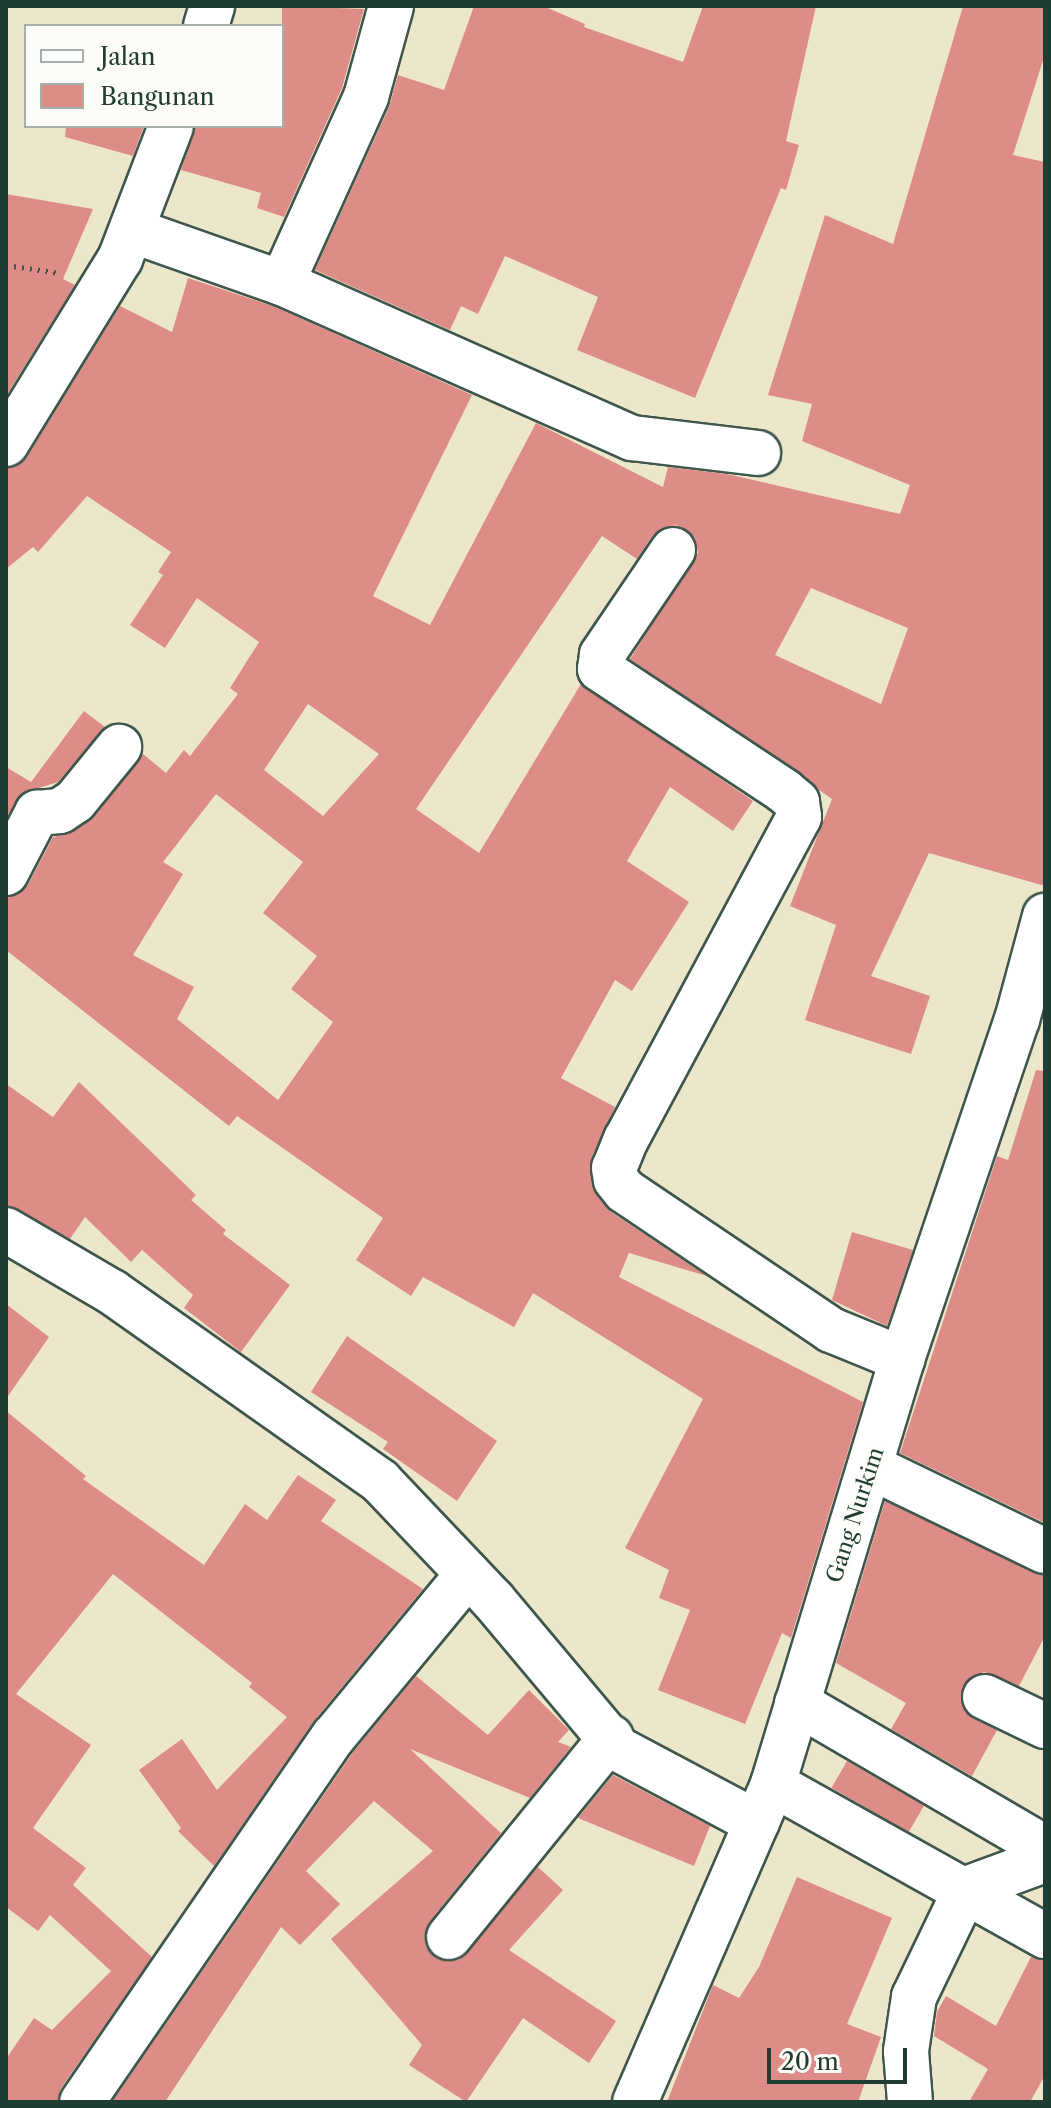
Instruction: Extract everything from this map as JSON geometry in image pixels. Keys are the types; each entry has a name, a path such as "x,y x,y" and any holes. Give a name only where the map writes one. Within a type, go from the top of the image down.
{"street":[{"path":"282,283 366,97 391,6"},
{"path":"6,444 134,231 170,128"},
{"path":"134,231 282,283 632,438 758,453"},
{"path":"673,550 602,655 600,669 784,791 797,802 799,817 626,1139 614,1168 616,1180 625,1191 831,1330 902,1359"},
{"path":"6,873 37,813 60,811 75,801 119,747"},
{"name":"Gang Nurkim","path":"635,2102 773,1784 902,1359 1017,1020 1045,916"},
{"path":"6,1230 112,1292 380,1481 468,1574 630,1758 757,1823"},
{"path":"871,1467 1045,1551"},
{"path":"82,2102 325,1748 468,1574"},
{"path":"985,1697 1045,1726"},
{"path":"797,1703 1045,1848"},
{"path":"449,1937 611,1738"},
{"path":"773,1784 966,1889 1045,1936"},
{"path":"910,2102 906,2051 914,1997 966,1889 1045,1860"}],"building":[{"path":"282,6 364,9 342,88 284,217 257,208 261,193 181,170 194,128 284,128"},
{"path":"474,6 543,6 585,24 584,27 683,62 703,6 816,6 786,141 799,145 786,190 781,188 695,398 577,350 598,297 505,256 478,314 461,306 450,330 315,270 389,107 398,75 444,90"},
{"path":"963,6 1045,6 1045,54 1013,155 1045,162 1045,886 929,853 871,976 930,996 911,1054 805,1020 836,925 790,906 832,799 630,659 698,553 695,538 676,525 653,535 637,559 602,536 416,809 479,853 581,684 753,801 733,831 670,787 627,861 689,902 632,991 615,980 561,1078 615,1107 591,1159 597,1196 611,1212 707,1276 629,1253 619,1277 863,1402 791,1638 782,1633 745,1724 658,1690 690,1610 659,1598 669,1570 625,1548 703,1399 533,1293 514,1327 423,1277 411,1296 356,1260 383,1218 237,1116 229,1126 6,950 6,898 28,885 53,837 73,832 94,817 143,754 166,773 184,750 190,756 238,694 230,688 259,642 197,598 165,648 130,625 163,575 158,572 171,552 87,496 38,552 33,547 6,569 6,469 27,457 120,306 172,332 188,278 273,306 472,395 373,596 430,625 536,423 663,487 668,467 727,474 900,514 910,485 802,441 812,404 768,395 825,215 893,244","holes":["811,588 908,628 881,704 775,655","308,704 379,754 323,816 264,770","216,794 303,862 263,913 317,956 291,989 333,1022 278,1100 177,1019 194,987 133,955 183,874 163,862"]},
{"path":"66,128 143,128 133,156 65,137"},
{"path":"6,194 93,209 63,279 75,285 6,396"},
{"path":"84,711 105,727 58,782 23,793 6,817 6,767 31,782"},
{"path":"1036,1070 1045,1071 1045,1523 900,1453 997,1156 1008,1160"},
{"path":"79,1082 196,1195 191,1200 226,1230 223,1234 290,1285 241,1352 184,1308 193,1295 142,1250 131,1262 85,1217 70,1239 6,1205 6,1084 53,1117"},
{"path":"852,1232 913,1250 887,1326 832,1300"},
{"path":"6,1304 49,1337 6,1399"},
{"path":"347,1336 497,1441 457,1501 383,1449 388,1442 311,1392"},
{"path":"6,1411 86,1476 83,1479 204,1565 245,1504 267,1520 298,1475 336,1500 321,1521 423,1589 313,1722 214,1866 178,1831 181,1828 139,1770 182,1739 217,1790 287,1717 249,1687 252,1683 113,1574 16,1694 91,1745 33,1828 86,1868 73,1885 152,1957 61,2088 57,2102 6,2102 6,2059 34,2018 52,2030 111,1971 50,1915 38,1931 6,1907"},
{"path":"885,1501 1045,1576 1045,1636 1019,1686 984,1672 962,1687 965,1712 997,1730 972,1776 891,1729 906,1703 836,1663"},
{"path":"416,1676 488,1735 529,1690 569,1730 558,1742 571,1747 530,1798 410,1749 501,1833 430,1921 426,1947 444,1961 459,1960 538,1867 563,1890 509,1950 616,2021 589,2063 523,2018 466,2102 409,2065 422,2045 331,1939 433,1851 374,1801 306,1871 340,1904 300,1945 281,1927 165,2102 112,2102 354,1751"},
{"path":"847,1761 924,1806 909,1832 832,1788"},
{"path":"613,1775 710,1826 694,1866 578,1818"},
{"path":"797,1877 892,1918 847,2024 881,2037 858,2102 667,2102 713,1985 739,1998 759,1967"},
{"path":"1031,1957 1045,1961 1045,2075 1030,2102 969,2102 988,2069 934,2036 937,2012 946,1996 996,2026"}]}
